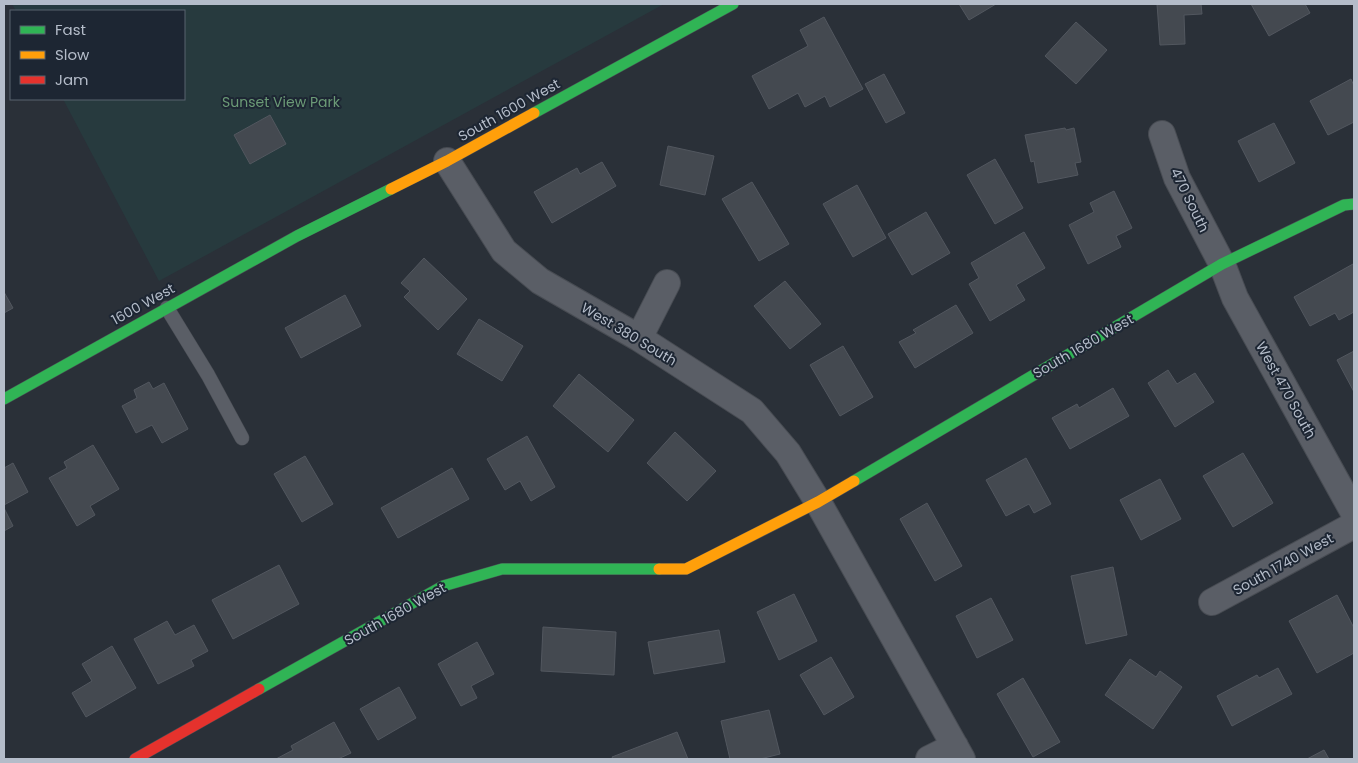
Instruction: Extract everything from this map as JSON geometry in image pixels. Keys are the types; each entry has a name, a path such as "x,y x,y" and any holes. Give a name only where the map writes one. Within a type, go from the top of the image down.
{"street":[{"name":"South 1600 West","path":"297,236 447,161 733,4"},
{"name":"470 South","path":"1162,134 1177,178 1222,264"},
{"name":"West 380 South","path":"447,161 504,251 540,281 639,338 752,411 788,453 818,502"},
{"name":"South 1680 West","path":"135,759 443,586 502,569 686,568 818,502 1222,264 1344,205 1354,204"},
{"name":"1600 West","path":"4,399 297,236"},
{"name":"West 470 South","path":"1222,264 1235,298 1354,513"},
{"path":"639,338 667,283"},
{"path":"818,502 959,753 929,759"},
{"name":"South 1740 West","path":"1212,602 1354,525"}],"lane":[{"path":"167,308 208,375 242,438"}],"green space":[{"name":"Sunset View Park","path":"12,4 664,4 159,281 64,100 185,100 185,10 15,10"}],"building":[{"path":"959,4 996,4 969,20"},
{"path":"1157,4 1201,4 1202,14 1184,15 1185,44 1160,45"},
{"path":"1251,4 1305,4 1310,13 1269,36"},
{"path":"824,17 863,89 830,107 825,96 805,107 798,93 769,109 752,76 808,46 800,30"},
{"path":"1076,22 1107,50 1076,84 1045,56"},
{"path":"884,74 905,113 886,123 865,84"},
{"path":"1351,79 1354,86 1354,122 1328,135 1310,101"},
{"path":"270,115 286,144 250,164 234,135"},
{"path":"1274,123 1295,163 1259,182 1238,141"},
{"path":"1065,128 1066,130 1074,128 1081,162 1075,163 1078,175 1038,183 1034,161 1031,162 1025,135"},
{"path":"668,146 714,156 705,195 660,185"},
{"path":"995,159 1023,208 995,224 967,175"},
{"path":"602,162 616,186 552,223 534,192 577,168 580,174"},
{"path":"752,182 789,244 759,261 722,199"},
{"path":"857,185 886,238 853,257 823,204"},
{"path":"1114,191 1132,228 1116,236 1121,247 1088,264 1069,225 1094,212 1090,203"},
{"path":"926,212 950,253 912,275 888,234"},
{"path":"1024,232 1045,268 1016,285 1025,300 990,321 969,284 979,278 971,263"},
{"path":"424,258 467,299 438,330 404,297 410,291 401,283"},
{"path":"1353,264 1354,312 1339,320 1335,313 1310,326 1294,297"},
{"path":"785,281 821,324 790,349 754,306"},
{"path":"4,292 13,308 4,313"},
{"path":"345,295 361,326 301,358 285,328"},
{"path":"956,305 973,333 915,368 899,342 916,333 913,330"},
{"path":"479,319 523,346 502,381 457,354"},
{"path":"843,346 873,397 840,416 810,365"},
{"path":"1354,351 1354,392 1337,360"},
{"path":"1168,370 1177,384 1195,373 1214,402 1175,427 1148,383"},
{"path":"579,374 634,420 608,452 553,406"},
{"path":"149,382 153,389 164,383 188,429 162,443 152,425 136,433 122,406 137,398 134,390"},
{"path":"1113,388 1129,416 1070,449 1052,418 1077,404 1079,408"},
{"path":"675,432 716,471 687,501 647,463"},
{"path":"527,436 555,487 531,501 520,481 505,490 487,459"},
{"path":"93,445 119,489 90,506 95,515 77,526 49,478 67,468 64,462"},
{"path":"1243,453 1273,503 1233,527 1203,476"},
{"path":"305,456 333,504 302,522 274,474"},
{"path":"1026,458 1051,504 1034,513 1029,504 1006,516 986,480"},
{"path":"13,463 28,492 4,505 4,468"},
{"path":"452,468 469,499 398,538 381,508"},
{"path":"1160,479 1181,519 1141,540 1120,500"},
{"path":"927,503 962,566 935,581 900,519"},
{"path":"4,508 13,526 4,531"},
{"path":"279,565 299,604 233,639 212,600"},
{"path":"1113,567 1127,635 1086,644 1071,576"},
{"path":"794,594 817,641 779,660 757,612"},
{"path":"1337,595 1354,628 1354,653 1317,673 1289,621"},
{"path":"991,598 1013,640 977,658 956,616"},
{"path":"167,621 175,635 194,625 208,651 191,660 194,666 158,684 134,639"},
{"path":"543,627 616,632 614,675 541,671"},
{"path":"719,630 725,662 654,674 648,642"},
{"path":"477,642 494,674 471,686 477,698 461,706 438,664"},
{"path":"112,646 136,688 86,717 72,693 92,681 82,664"},
{"path":"831,657 854,697 824,715 800,675"},
{"path":"1130,659 1156,677 1160,671 1182,687 1153,729 1105,695"},
{"path":"1278,668 1292,694 1232,726 1217,696 1257,675 1259,678"},
{"path":"1023,678 1060,742 1033,757 997,694"},
{"path":"399,687 416,718 378,740 360,709"},
{"path":"769,710 780,754 760,759 730,759 721,721"},
{"path":"334,722 351,753 338,759 276,759 293,750 291,746"},
{"path":"677,732 688,759 613,759 612,757"},
{"path":"1324,750 1329,759 1307,759"}],"traffic: fast":[{"path":"534,113 733,4"},
{"path":"4,399 297,236 391,189"},
{"path":"854,481 1222,264 1344,205 1354,204"},
{"path":"259,689 443,586 502,569 659,569"}],"traffic: slow":[{"path":"391,189 447,161 534,113"},
{"path":"659,569 686,569 818,502 854,481"}],"traffic: jam":[{"path":"135,759 259,689"}]}
